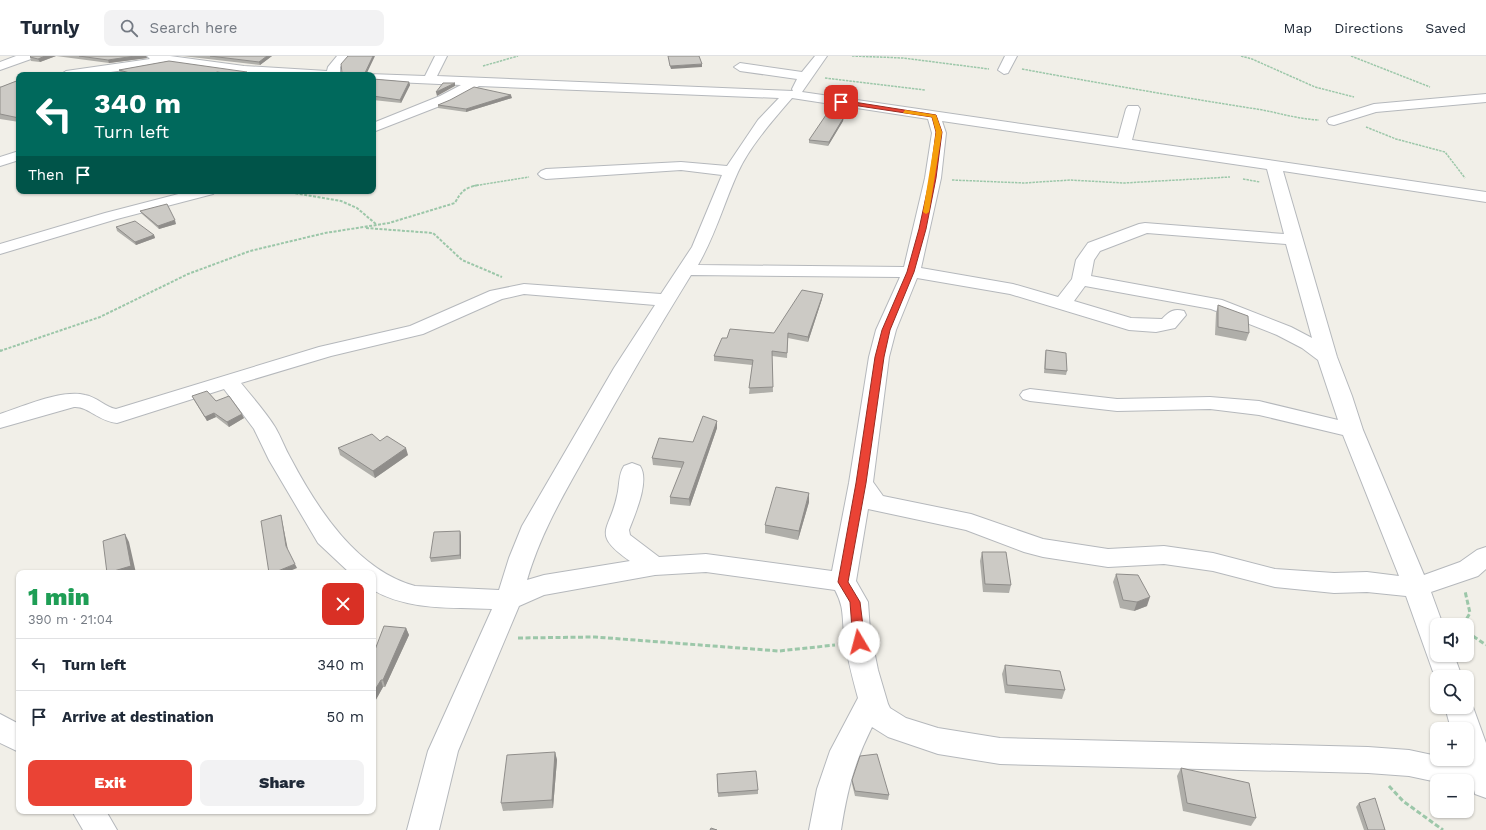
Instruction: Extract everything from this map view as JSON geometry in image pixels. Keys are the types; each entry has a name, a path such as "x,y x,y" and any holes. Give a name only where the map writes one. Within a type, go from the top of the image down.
{"street":[{"path":"0,66 27,56"},
{"path":"153,56 190,65 238,72"},
{"path":"333,72 334,67 343,56"},
{"path":"429,80 441,56"},
{"path":"423,830 443,750 510,600 521,558 534,526 624,368 666,300 687,270 700,247 731,171 763,123 792,95 821,56"},
{"path":"1004,70 1011,56"},
{"path":"86,72 168,60"},
{"path":"740,67 805,76"},
{"path":"0,73 13,75"},
{"path":"376,77 475,83 792,95 1124,143 1276,175 1486,197"},
{"path":"376,127 445,99 475,83"},
{"path":"1334,121 1350,117 1366,109 1486,98"},
{"path":"1124,143 1133,109"},
{"path":"934,116 939,132 933,178 911,272 886,330 880,357 861,483 843,582 855,602 859,642 864,670 872,698 880,717 898,728 938,741 1000,751 1254,756 1368,760 1409,763 1485,782"},
{"path":"0,162 16,156"},
{"path":"546,174 681,166 731,171"},
{"path":"1276,175 1327,357 1342,396 1352,430 1416,587 1430,626"},
{"path":"0,249 110,216 196,194"},
{"path":"1063,303 1081,280 1085,260 1094,248 1145,228 1225,233 1295,240"},
{"path":"687,270 911,272 1014,289 1134,325 1168,324 1177,315"},
{"path":"1081,280 1215,304 1284,331 1309,344 1327,357"},
{"path":"0,421 64,402 81,400 108,415 117,416 326,352 416,330 496,295 509,291 536,290 666,300"},
{"path":"229,381 264,427 280,460 327,537 363,570"},
{"path":"1030,395 1117,405 1224,404 1259,408 1352,430"},
{"path":"632,471 629,497 617,530 618,536 623,544 655,566"},
{"path":"861,483 873,502 877,504 971,522 1033,546 1108,558 1164,555 1213,562 1275,578 1334,583 1367,582 1416,587 1478,562"},
{"path":"376,580 394,590 415,596 510,600 530,589 544,585 655,566 706,563 843,582"},
{"path":"826,830 832,789 845,751 872,698"},
{"path":"0,727 16,737"},
{"path":"1474,750 1485,782"},
{"path":"90,814 101,830"}],"path":[{"path":"852,56 903,58 946,65 1004,70 1015,68 1166,95 1274,111 1299,119 1334,121 1373,129 1396,139 1445,152 1469,181"},
{"path":"1240,56 1252,59 1315,87 1389,107"},
{"path":"1351,56 1432,87"},
{"path":"805,76 926,90"},
{"path":"0,351 100,317 188,274 250,251 325,233 377,225 450,206 455,203 461,192 468,187 546,174"},
{"path":"1238,178 1276,175"},
{"path":"933,178 1024,183 1070,180 1124,183 1220,176 1233,177"},
{"path":"300,194 350,204 360,210 377,225"},
{"path":"359,228 433,233 462,260 507,279"},
{"path":"1467,618 1470,613 1465,595 1478,562"},
{"path":"518,638 595,637 779,651 859,642"},
{"path":"1474,637 1486,645"},
{"path":"1387,784 1403,802 1443,830"}],"building":[{"path":"45,56 38,59 30,57"},
{"path":"79,56 135,56 108,60"},
{"path":"210,56 267,56 259,62"},
{"path":"348,56 373,56 365,72 342,72 341,64"},
{"path":"668,56 699,56 702,64 670,66"},
{"path":"169,61 247,72 126,72 119,70"},
{"path":"376,79 409,82 400,100 376,96"},
{"path":"16,81 16,117 0,114 1,87"},
{"path":"443,83 455,83 436,92"},
{"path":"474,87 511,95 466,109 438,105 450,100"},
{"path":"826,115 844,117 829,142 809,140"},
{"path":"167,204 175,220 158,226 140,211"},
{"path":"135,221 154,235 135,242 116,227"},
{"path":"802,290 823,294 808,337 788,333 787,353 772,351 773,387 749,388 753,360 714,356 722,338 727,338 730,329 774,333"},
{"path":"1218,305 1248,316 1249,333 1218,327"},
{"path":"1046,350 1066,353 1067,371 1045,369"},
{"path":"207,391 216,401 229,396 242,414 227,422 214,413 205,417 192,396"},
{"path":"703,416 717,421 689,499 670,497 684,462 652,458 659,438 693,442"},
{"path":"372,434 380,441 387,436 406,448 373,471 338,448"},
{"path":"776,487 809,493 799,531 765,525"},
{"path":"281,515 286,546 295,564 280,570 269,570 261,521"},
{"path":"460,531 460,555 430,558 434,532"},
{"path":"125,534 131,566 117,570 107,570 103,541"},
{"path":"982,552 1006,552 1011,585 985,584"},
{"path":"1116,574 1138,575 1150,597 1137,602 1123,600"},
{"path":"384,626 406,628 383,680 381,680 376,688 376,647"},
{"path":"1005,665 1060,671 1065,690 1007,685"},
{"path":"555,752 552,800 501,803 507,755"},
{"path":"877,754 889,795 855,791 852,780 860,756"},
{"path":"1181,768 1249,783 1256,818 1187,803"},
{"path":"756,771 758,790 718,793 717,774"},
{"path":"1375,798 1385,830 1368,830 1359,803"}],"slow traffic":[{"path":"905,112 934,116 939,132 933,178 926,212"}],"route":[{"path":"841,102 934,116 939,132 933,178 911,272 886,330 880,357 861,483 843,582 855,602 859,642"}]}
